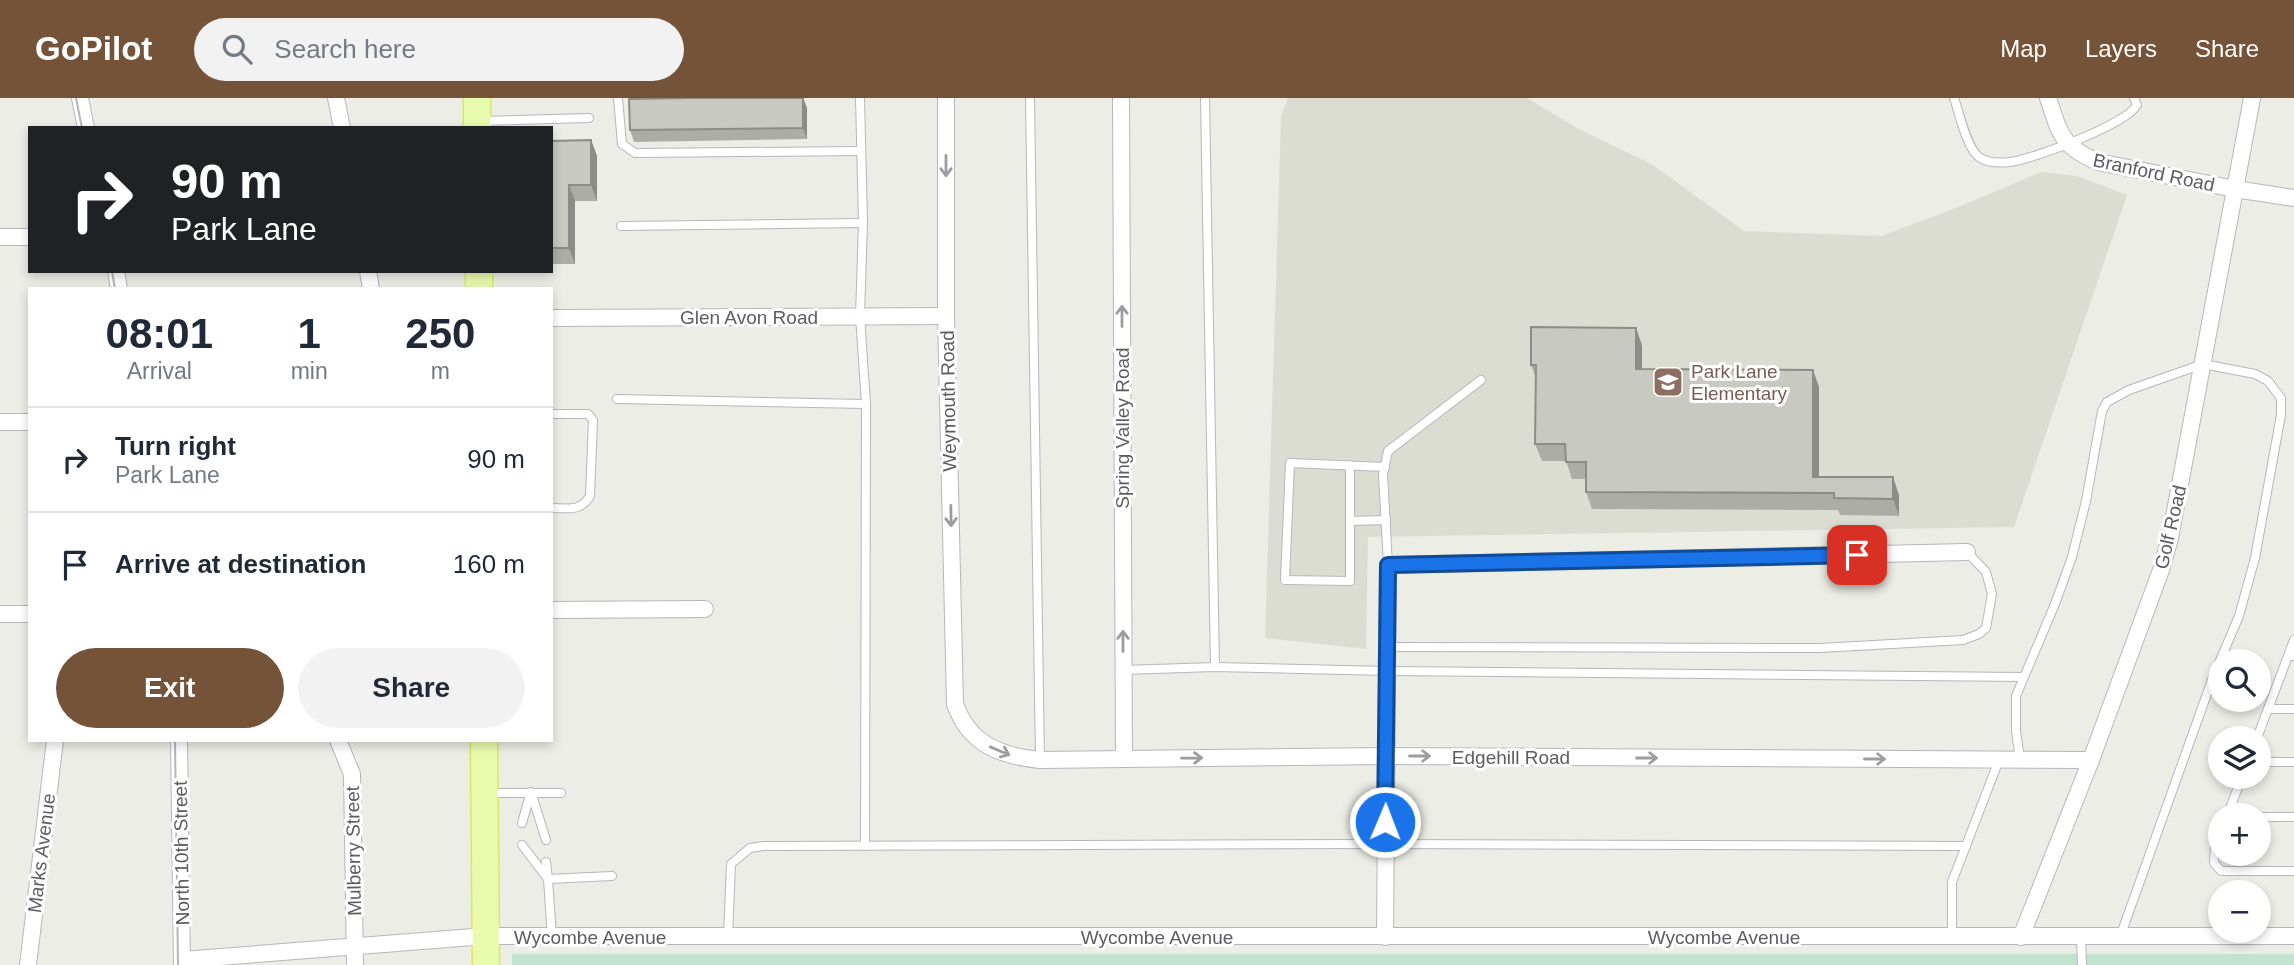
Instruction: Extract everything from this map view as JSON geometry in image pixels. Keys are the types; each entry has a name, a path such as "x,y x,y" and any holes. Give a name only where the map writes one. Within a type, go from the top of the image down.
{"main road":[{"path":"484,742 486,965"}],"street":[{"path":"80,98 86,126"},
{"path":"336,98 342,126"},
{"name":"Weymouth Road","path":"946,98 947,316 955,704"},
{"name":"Spring Valley Road","path":"1121,98 1124,758"},
{"path":"2048,98 2062,138 2067,143"},
{"name":"Golf Road","path":"2021,937 2091,760 2161,570 2170,538 2252,98"},
{"name":"Branford Road","path":"2067,143 2084,156 2098,162 2294,198"},
{"path":"0,237 28,237"},
{"name":"Glen Avon Road","path":"553,318 947,316"},
{"path":"0,422 28,422"},
{"path":"1385,937 1388,565 1967,552"},
{"path":"553,610 705,609"},
{"path":"0,614 28,614"},
{"name":"Edgehill Road","path":"955,704 967,729 985,744 1007,755 1040,760 1386,756 2091,760"},
{"name":"Marks Avenue","path":"28,965 55,742"},
{"name":"North 10th Street","path":"179,742 182,963"},
{"name":"Mulberry Street","path":"339,742 352,775 355,965"},
{"name":"Wycombe Avenue","path":"182,963 271,959 355,947 486,936 2294,936"}],"lane":[{"path":"618,98 622,144 635,153 861,151"},
{"path":"860,98 863,223 860,316 866,404 865,846"},
{"path":"1030,98 1040,760"},
{"path":"1205,98 1215,667"},
{"path":"1954,98 1972,151 1989,162 2011,162 2067,143 2124,119 2137,105 2134,98"},
{"path":"477,116 589,118"},
{"path":"621,226 863,223"},
{"path":"2020,759 2016,696 2056,604 2072,557 2106,402 2129,390 2203,364 2255,374 2268,381 2281,398 2281,415 2255,558 2239,617 2213,677 2127,937"},
{"path":"1388,565 1385,467 1388,450 1481,380"},
{"path":"617,399 866,404"},
{"path":"553,414 588,414 593,420 590,496 585,505 579,508 553,508"},
{"path":"1350,465 1350,581 1285,580 1290,463 1350,465 1385,467"},
{"path":"1350,521 1386,520"},
{"path":"1386,647 1820,648 1963,640 1986,628 1992,594 1982,565 1967,552"},
{"path":"2271,702 2291,656 2294,640"},
{"path":"1123,670 1215,667 2023,677"},
{"path":"2271,709 2294,709"},
{"path":"1951,937 1952,882 1999,760"},
{"path":"2271,762 2294,762"},
{"path":"522,824 531,792"},
{"path":"531,792 546,840"},
{"path":"484,793 561,793"},
{"path":"2271,817 2294,817"},
{"path":"522,845 548,879"},
{"path":"728,937 729,873 732,864 750,848 764,846 1966,846"},
{"path":"546,862 552,937"},
{"path":"2217,866 2221,871 2294,871"},
{"path":"548,879 612,876"},
{"path":"2081,937 2082,965"}],"shaded area":[{"name":"Park Lane Elementary","path":"1288,98 1527,98 1577,128 1653,165 1744,231 1881,236 2041,172 2077,176 2127,195 2014,527 1368,537 1366,649 1265,638 1281,116"}],"green space":[{"path":"512,954 2294,954 2294,965 512,965"}],"building":[{"path":"803,98 803,128 630,130 629,99"},
{"path":"591,140 591,185 569,185 569,248 553,248 553,141"},
{"name":"Park Lane Elementary","path":"1531,327 1636,328 1636,369 1813,370 1813,477 1893,477 1893,499 1834,498 1834,493 1586,492 1586,462 1566,462 1565,444 1535,444 1536,365 1531,365"}],"tram line":[{"path":"76,98 82,126"},
{"path":"112,273 115,287"},
{"path":"175,742 178,965"}],"place":[{"name":"Park Lane Elementary","path":"1668,382"}],"route":[{"path":"1385,822 1388,565 1857,555"}]}
